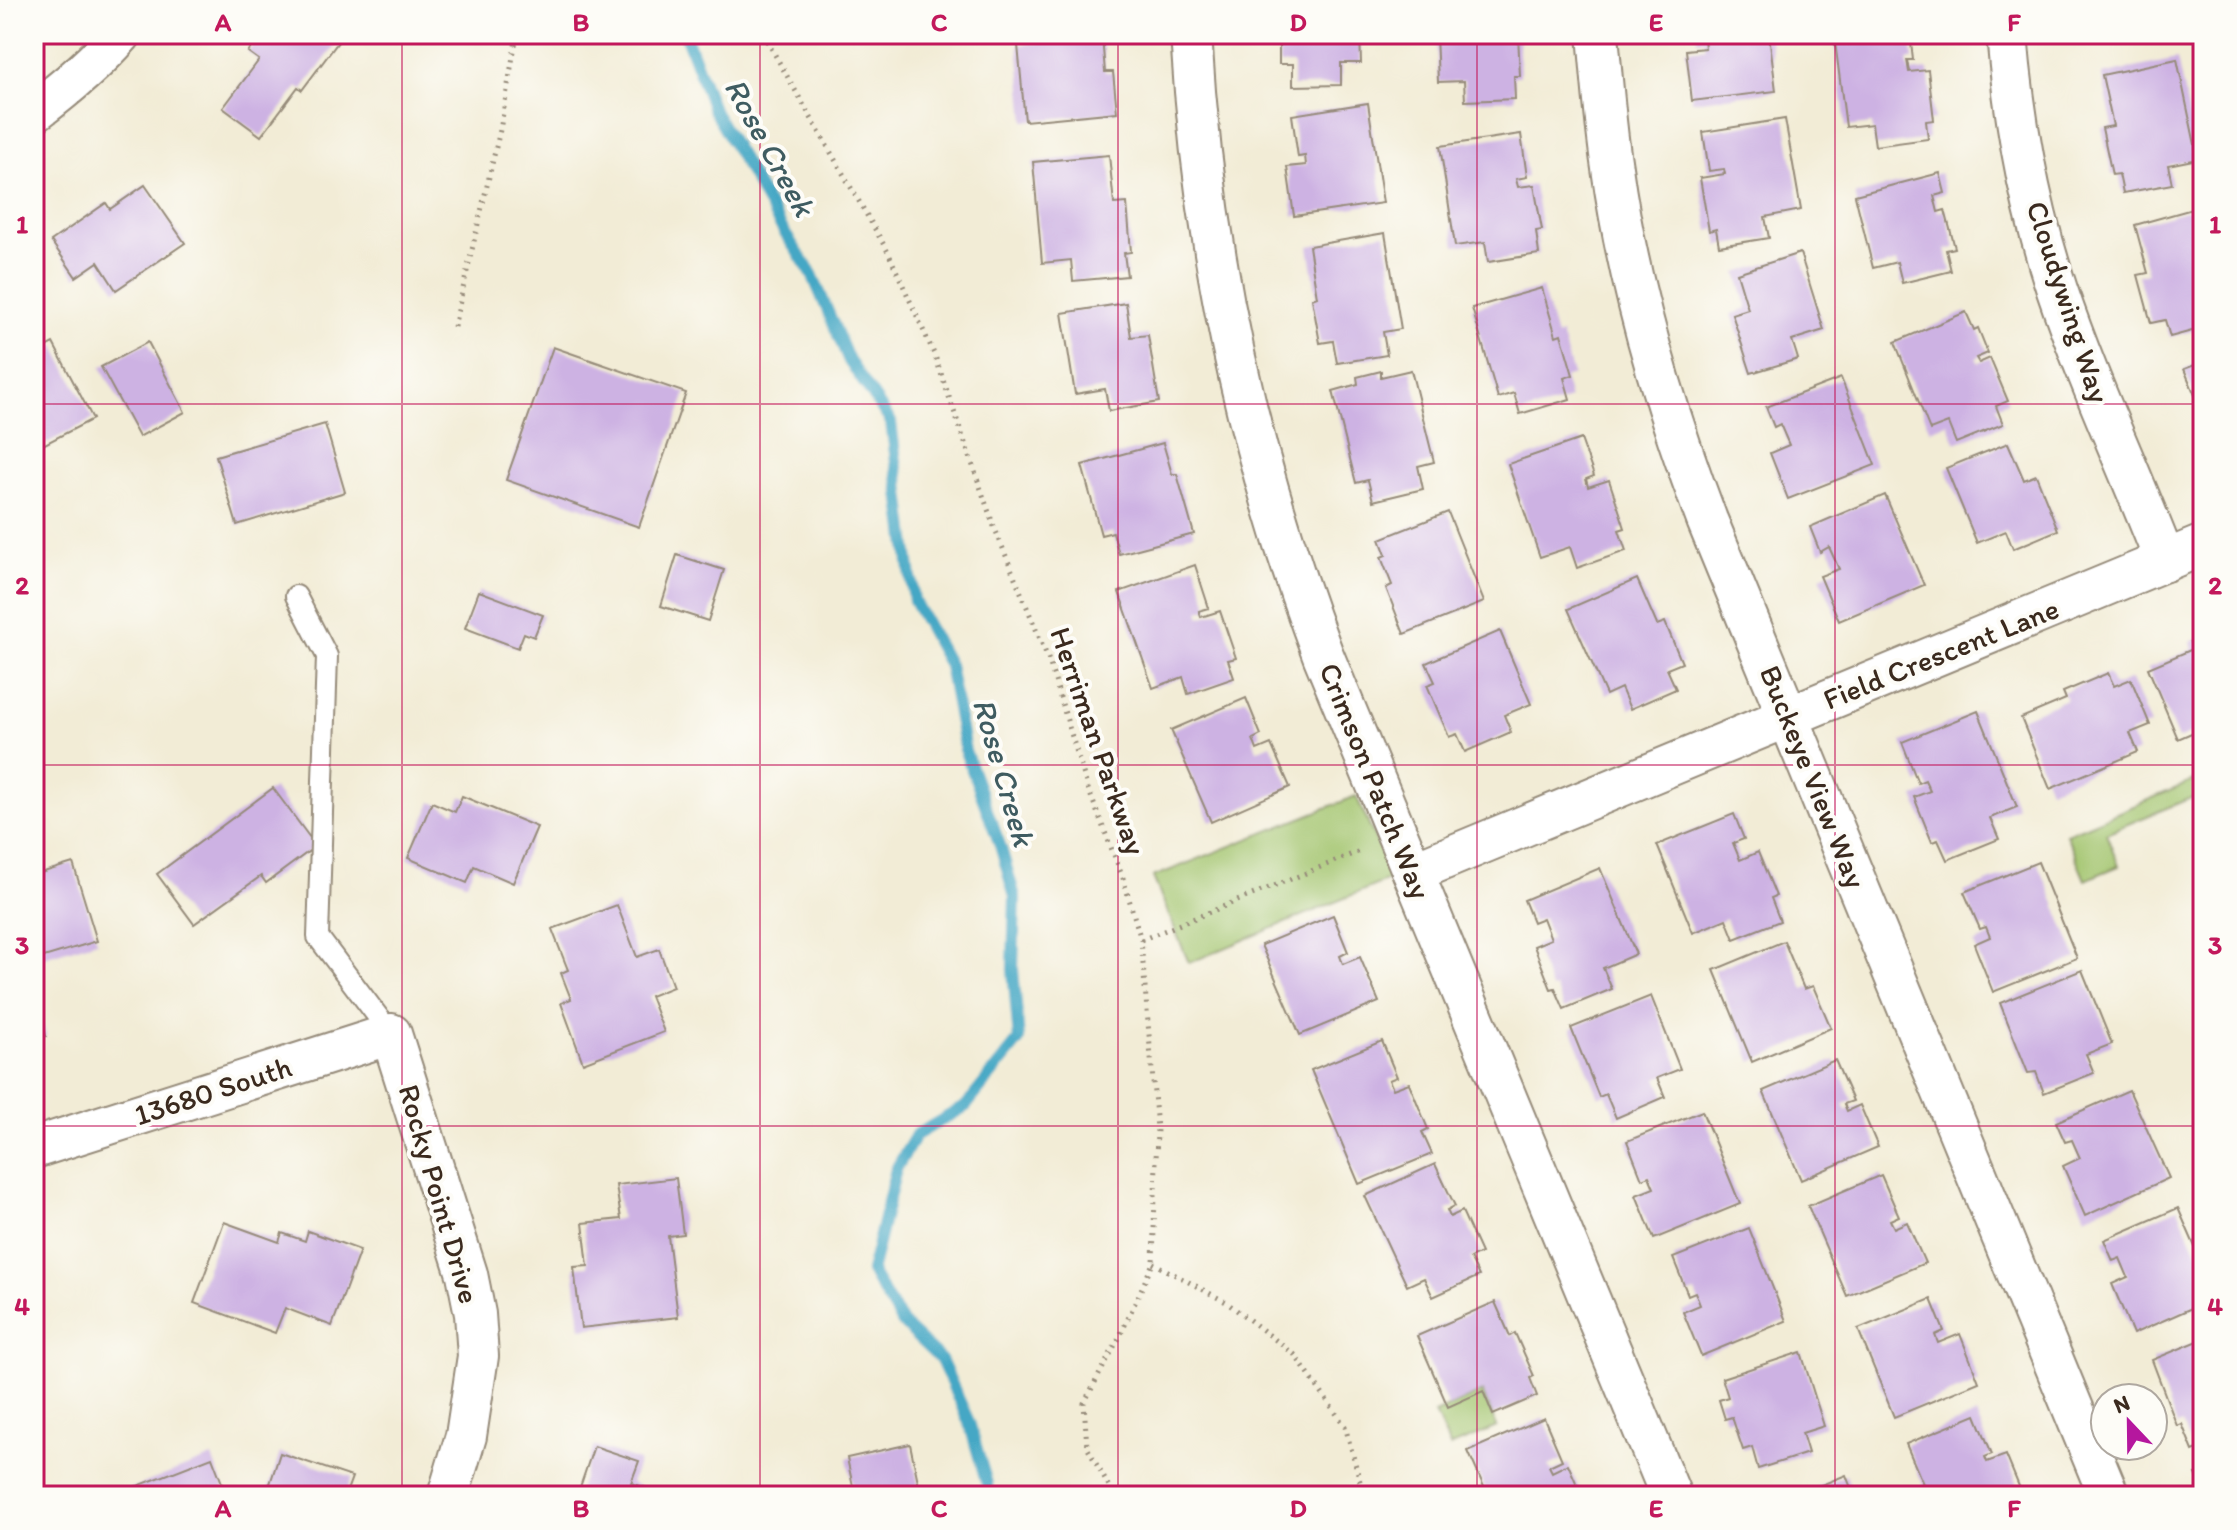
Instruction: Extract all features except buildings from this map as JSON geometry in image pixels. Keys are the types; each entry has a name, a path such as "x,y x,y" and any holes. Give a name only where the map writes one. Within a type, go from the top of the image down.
{"street":[{"path":"34,112 69,86 121,34"},
{"name":"Crimson Patch Way","path":"1191,34 1200,156 1223,308 1257,455 1303,602 1671,1496"},
{"name":"Buckeye View Way","path":"1598,34 1612,168 1625,243 1654,363 1688,469 2109,1496"},
{"name":"Cloudywing Way","path":"2007,34 2017,120 2028,178 2056,287 2165,561"},
{"name":"Field Crescent Lane","path":"1413,872 2203,545"},
{"name":"13680 South","path":"34,1148 391,1034"},
{"name":"Rocky Point Drive","path":"391,1034 467,1274 475,1314 478,1356 466,1436 448,1496"}],"lane":[{"path":"296,596 327,656 318,937 391,1034"}],"path":[{"path":"454,327 500,130 517,34"},
{"name":"Herriman Parkway","path":"763,34 888,252 935,356 993,524 1049,661 1087,786 1123,878 1141,940 1157,1129 1153,1263 1121,1334 1084,1403 1087,1447 1114,1496"},
{"path":"1141,940 1360,851"},
{"path":"1153,1263 1226,1302 1294,1354 1345,1426 1364,1496"}],"green space":[{"path":"2203,777 2203,793 2106,833 2119,866 2085,880 2066,834"},
{"path":"1356,796 1393,878 1189,963 1153,877"},
{"path":"1482,1392 1497,1427 1450,1447 1435,1413"}],"waterway":[{"name":"Rose Creek","path":"685,34 713,109 812,274 849,361 891,422 914,601 949,665 965,751 1000,845 1015,897 1013,969 1019,1040 966,1106 916,1135 896,1169 871,1272 902,1323 941,1360 969,1422 988,1496"}]}
